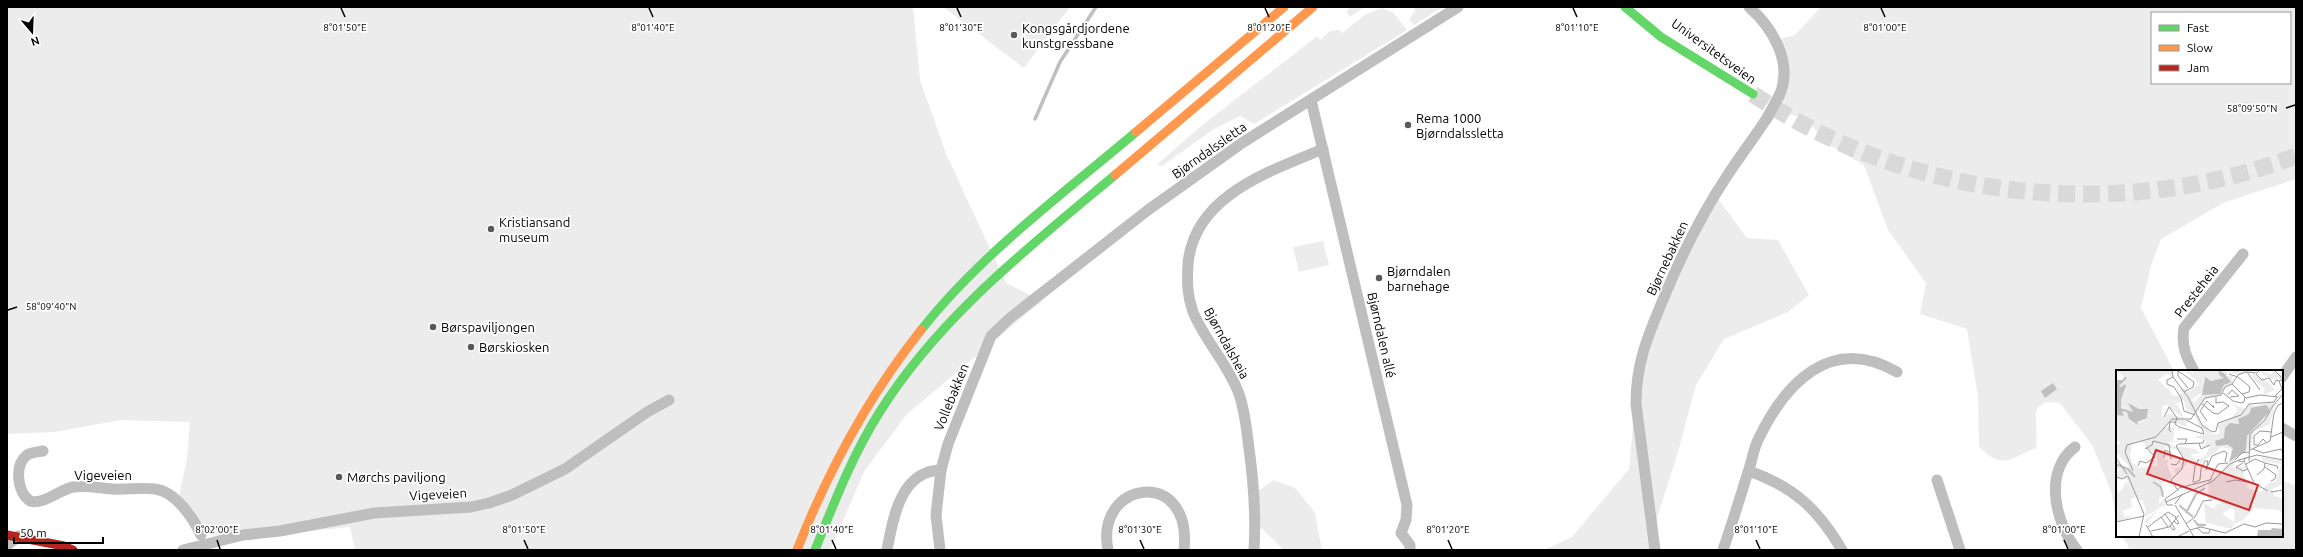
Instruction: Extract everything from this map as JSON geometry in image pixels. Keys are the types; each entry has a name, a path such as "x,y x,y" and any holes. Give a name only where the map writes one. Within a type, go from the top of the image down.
{"main road":[{"path":"797,550 833,465 857,422 877,388 932,317 1025,226 1284,7"},
{"path":"815,550 842,483 874,422 890,396 932,341 975,296 1313,7"},
{"name":"Universitetsveien","path":"1625,7 1661,37 1753,94 1668,34 1636,7"},
{"path":"7,534 64,546 72,550"}],"street":[{"name":"Bjørndalssletta","path":"991,336 1010,318 1148,210 1242,143 1458,7"},
{"name":"Bjørnebakken","path":"1655,550 1636,404 1636,385 1642,349 1670,282 1696,227 1727,175 1767,118 1779,96 1783,74 1782,59 1778,45 1764,21 1749,7"},
{"name":"Bjørndalen allé","path":"1311,100 1407,505 1406,520 1401,533 1410,545 1410,550"},
{"name":"Bjørndalsheia","path":"1254,550 1256,520 1254,482 1244,417 1239,395 1232,379 1198,324 1188,297 1186,285 1189,259 1192,245 1205,218 1225,196 1254,180 1323,149"},
{"name":"Presteheia","path":"2194,370 2184,350 2182,337 2184,328 2243,254"},
{"name":"Vollebakken","path":"940,550 936,516 941,470 954,426 991,336"},
{"path":"2283,376 2296,357"},
{"path":"1723,550 1757,442 1785,395 1807,373 1832,361 1847,358 1875,362 1897,372"},
{"name":"Vigeveien","path":"183,550 243,535 280,531 374,513 471,507 489,503 512,495 565,469 648,412 670,400"},
{"path":"2283,429 2296,436"},
{"path":"2075,446 2061,463 2056,493 2061,522 2077,550"},
{"name":"Vigeveien","path":"43,450 27,455 21,464 19,476 20,489 30,501 37,501 61,491 81,487 156,489 166,493 180,505 196,524 202,535"},
{"path":"887,550 897,505 906,490 924,474 934,470 941,470"},
{"path":"1749,471 1784,487 1809,504 1828,526 1842,550"},
{"path":"1937,480 1960,550"},
{"path":"1108,550 1107,531 1116,506 1136,493 1148,491 1157,492 1170,500 1177,508 1185,535 1184,550"},
{"path":"7,545 19,536"}],"shaded area":[{"path":"7,7 913,7 920,80 947,156 1006,283 1042,301 907,414 865,470 830,550 355,550 350,527 237,539 202,533 179,496 187,459 190,422 121,420 54,432 7,434"},
{"name":"Kongsgårdjordene kunstgressbane","path":"943,7 1070,7 1024,68"},
{"path":"1351,7 1365,7 1350,17 1346,12"},
{"path":"1414,7 1443,7 1414,25 1409,19 1415,11"},
{"path":"1821,7 2296,7 2296,179 2223,203 2161,239 2151,266 2141,308 2173,370 2116,370 2116,518 2111,491 2092,445 2060,403 2046,402 2037,408 2036,448 2013,459 2001,460 1987,454 1979,447 1978,397 1967,329 1920,314 1926,283 1888,230 1864,165 1826,143 1806,118 1775,112 1779,55 1776,40 1795,35"},
{"path":"1382,8 1393,12 1407,30 1254,124 1240,116 1214,129 1162,166 1157,165 1196,131 1317,36 1320,40 1330,31 1339,30 1342,33 1366,14"},
{"path":"1716,196 1747,238 1778,240 1809,295 1788,312 1724,339 1696,385 1678,452 1657,518 1658,550 1544,550 1572,537 1629,469 1637,381 1654,326"},
{"path":"1323,241 1329,265 1299,272 1293,247"},
{"path":"2053,383 2057,389 2045,398 2041,391"},
{"path":"1274,480 1295,488 1315,513 1322,550 1284,550 1253,520 1252,495"},
{"path":"2283,480 2296,486 2296,550 2130,550 2123,537 2283,537"}],"waterway":[{"path":"1035,119 1060,62 1096,7"}],"tunnel":[{"path":"1753,94 1814,130 1879,158 1947,178 2017,190 2088,194 2159,190 2229,177 2296,156"}],"traffic: fast":[{"path":"1625,7 1661,37 1753,94"},
{"path":"921,330 944,302 996,250 1136,132"},
{"path":"815,550 860,446 879,413 903,378 929,346 987,285 1115,175"}],"traffic: slow":[{"path":"1136,132 1284,7"},
{"path":"1115,175 1313,7"},
{"path":"797,550 822,492 851,436 884,382 921,330"}],"traffic: jam":[{"path":"7,535 64,546 73,550"}],"place":[{"name":"Kongsgårdjordene kunstgressbane","path":"1014,35"},
{"name":"Rema 1000 Bjørndalssletta","path":"1408,125"},
{"name":"Kristiansand museum","path":"491,229"},
{"name":"Bjørndalen barnehage","path":"1379,278"},
{"name":"Børspaviljongen","path":"433,327"},
{"name":"Børskiosken","path":"471,347"},
{"name":"Mørchs paviljong","path":"339,477"}]}
